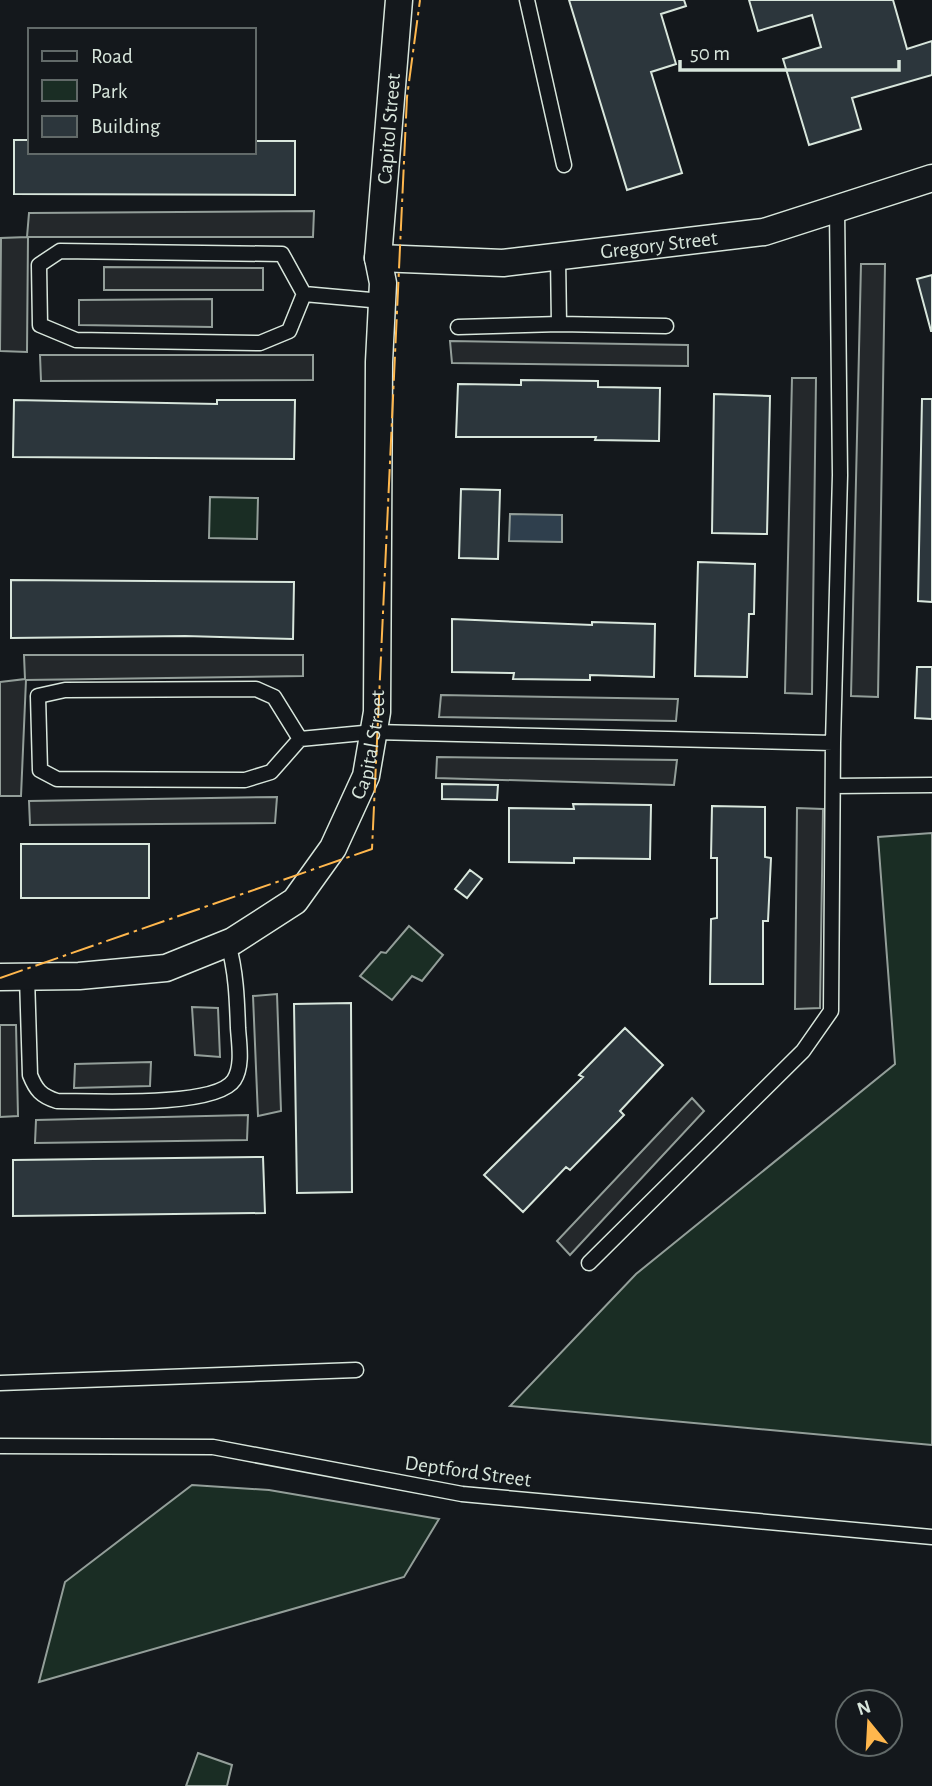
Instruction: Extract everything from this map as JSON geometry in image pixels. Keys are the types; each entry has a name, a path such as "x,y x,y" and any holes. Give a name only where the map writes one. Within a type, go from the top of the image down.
{"street":[{"name":"Capitol Street","path":"378,258 399,0"},
{"name":"Gregory Street","path":"378,258 503,263 764,232 932,178"},
{"name":"Capital Street","path":"0,976 79,976 166,968 228,943 295,901 333,848 366,776 377,712 383,283 378,258"}],"lane":[{"path":"527,0 564,165"},
{"path":"589,1263 803,1051 831,1012 833,743 840,475 837,208"},
{"path":"60,250 282,254 304,294 289,331 260,343 76,340 40,325 39,265 60,250"},
{"path":"558,257 559,324"},
{"path":"304,294 382,302"},
{"path":"458,327 559,324 666,326"},
{"path":"300,739 274,697 257,689 65,690 38,696 40,771 57,779 245,780 271,772 300,739 374,732 833,743"},
{"path":"834,786 932,785"},
{"path":"27,976 30,1075 35,1088 43,1097 57,1101 180,1099 205,1096 227,1088 234,1080 239,1067 237,992 228,943"},
{"path":"0,1383 356,1370"},
{"name":"Deptford Street","path":"0,1446 213,1447 462,1494 932,1537"}],"green space":[{"path":"210,497 258,498 257,539 209,538"},
{"path":"932,833 932,1445 510,1406 636,1274 895,1064 878,837"},
{"path":"409,926 443,955 422,981 412,976 392,1000 360,976 381,952 386,953"},
{"path":"192,1485 269,1490 439,1519 404,1577 39,1682 65,1582"},
{"path":"198,1753 232,1765 227,1786 186,1786"}],"shaded area":[{"path":"314,211 313,237 28,237 27,352 0,351 1,238 27,237 29,213"},
{"path":"861,264 885,264 878,697 851,696"},
{"path":"104,267 263,268 263,290 104,290"},
{"path":"212,299 212,327 79,325 79,300"},
{"path":"450,341 688,345 688,366 452,363"},
{"path":"40,355 313,355 313,380 41,381"},
{"path":"792,378 816,378 812,694 785,693"},
{"path":"24,655 303,655 303,676 26,680 21,796 0,796 0,682 25,679"},
{"path":"441,695 678,699 676,721 439,717"},
{"path":"437,757 677,760 674,785 436,778"},
{"path":"277,797 275,823 30,825 29,801"},
{"path":"797,808 823,809 820,1008 795,1009"},
{"path":"277,994 281,1111 258,1116 253,996"},
{"path":"192,1007 218,1008 220,1057 195,1055"},
{"path":"0,1025 16,1025 18,1116 0,1117"},
{"path":"151,1062 150,1086 74,1088 75,1064"},
{"path":"692,1098 704,1111 570,1255 557,1241"},
{"path":"248,1115 247,1140 35,1143 36,1120"}],"water":[{"path":"510,514 562,515 562,542 509,541"}],"building":[{"path":"569,0 684,0 686,6 661,14 676,64 651,72 682,173 627,190"},
{"path":"749,0 893,0 907,49 932,41 932,75 852,98 861,129 809,145 783,59 821,47 812,15 758,31"},
{"path":"14,140 28,140 28,154 256,154 256,141 295,141 295,195 14,194"},
{"path":"932,275 932,331 931,331 917,279"},
{"path":"521,380 598,381 598,387 660,388 659,441 595,440 596,437 456,437 458,384 521,385"},
{"path":"714,394 770,396 767,534 712,533"},
{"path":"922,399 932,399 932,602 918,601"},
{"path":"14,400 217,404 217,400 295,400 294,459 13,457"},
{"path":"461,489 500,490 498,559 459,558"},
{"path":"698,562 755,564 754,614 749,614 747,677 695,676"},
{"path":"11,580 294,582 293,639 185,636 11,638"},
{"path":"452,619 592,625 592,622 655,624 654,677 590,675 590,680 513,679 514,673 452,672"},
{"path":"917,667 932,667 932,719 915,718"},
{"path":"442,784 498,785 497,800 442,799"},
{"path":"573,804 651,805 650,859 574,858 574,863 509,862 509,808 574,809"},
{"path":"712,806 765,807 765,857 771,858 768,921 763,921 763,984 710,984 711,919 717,918 717,858 711,858"},
{"path":"21,844 149,844 149,898 21,898"},
{"path":"470,870 482,879 467,898 455,889"},
{"path":"351,1003 352,1192 297,1193 294,1004"},
{"path":"625,1028 663,1065 620,1111 624,1115 570,1170 566,1167 523,1212 484,1175 583,1077 579,1075"},
{"path":"263,1157 265,1213 13,1216 13,1160"}],"power":[{"path":"0,978 372,849 407,97 420,0"}]}
